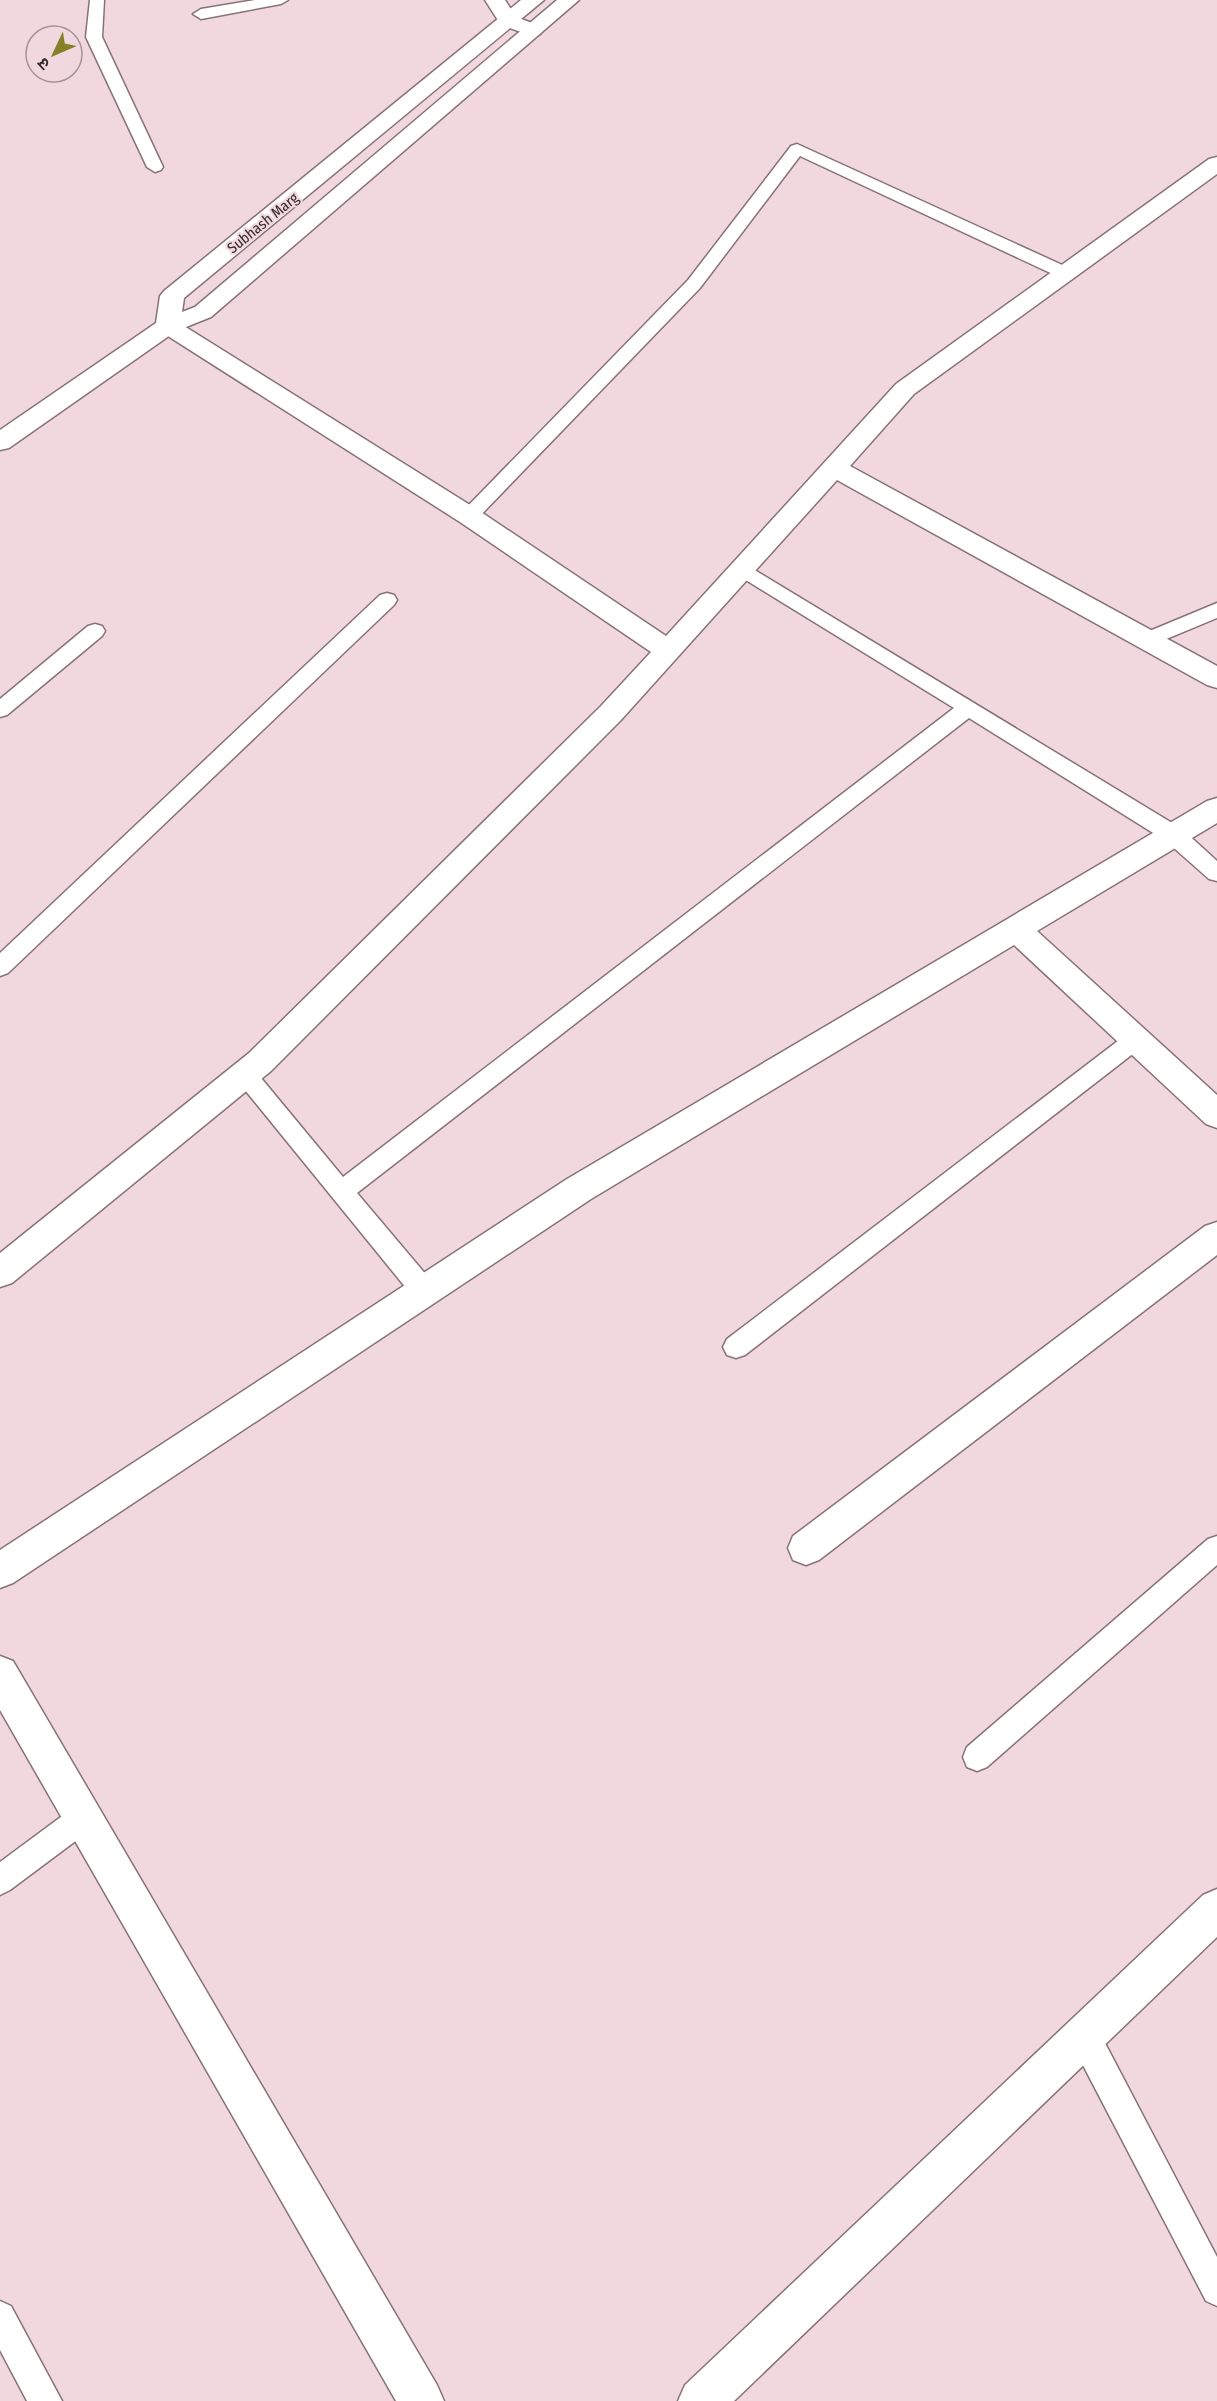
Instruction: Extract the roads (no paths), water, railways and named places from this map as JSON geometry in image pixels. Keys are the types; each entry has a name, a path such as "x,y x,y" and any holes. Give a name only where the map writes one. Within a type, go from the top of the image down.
{"street":[{"path":"495,0 508,21 533,30"},
{"name":"Subhash Marg","path":"168,326 172,296 534,0"},
{"path":"0,442 168,326 203,312 569,0"},
{"path":"0,1273 244,1074 603,722 905,389 1217,164"},
{"path":"168,326 469,516 669,651"},
{"path":"834,468 1217,678"},
{"path":"0,1571 579,1189 1217,809"},
{"path":"1016,929 1217,1115"},
{"path":"806,1548 1217,1236"},
{"path":"0,1674 421,2401"},
{"path":"701,2401 1217,1909"}],"lane":[{"path":"97,0 94,37 155,167"},
{"path":"201,14 281,0"},
{"path":"469,516 694,284 797,149 1065,273"},
{"path":"742,569 1174,835 1217,873"},
{"path":"0,967 387,600"},
{"path":"1147,640 1217,610"},
{"path":"0,710 95,631"},
{"path":"341,1192 968,708"},
{"path":"736,1347 1136,1040"},
{"path":"244,1074 424,1291"},
{"path":"977,1757 1217,1548"},
{"path":"0,1880 83,1818"},
{"path":"1084,2036 1217,2290"},
{"path":"0,2318 45,2401"}]}
